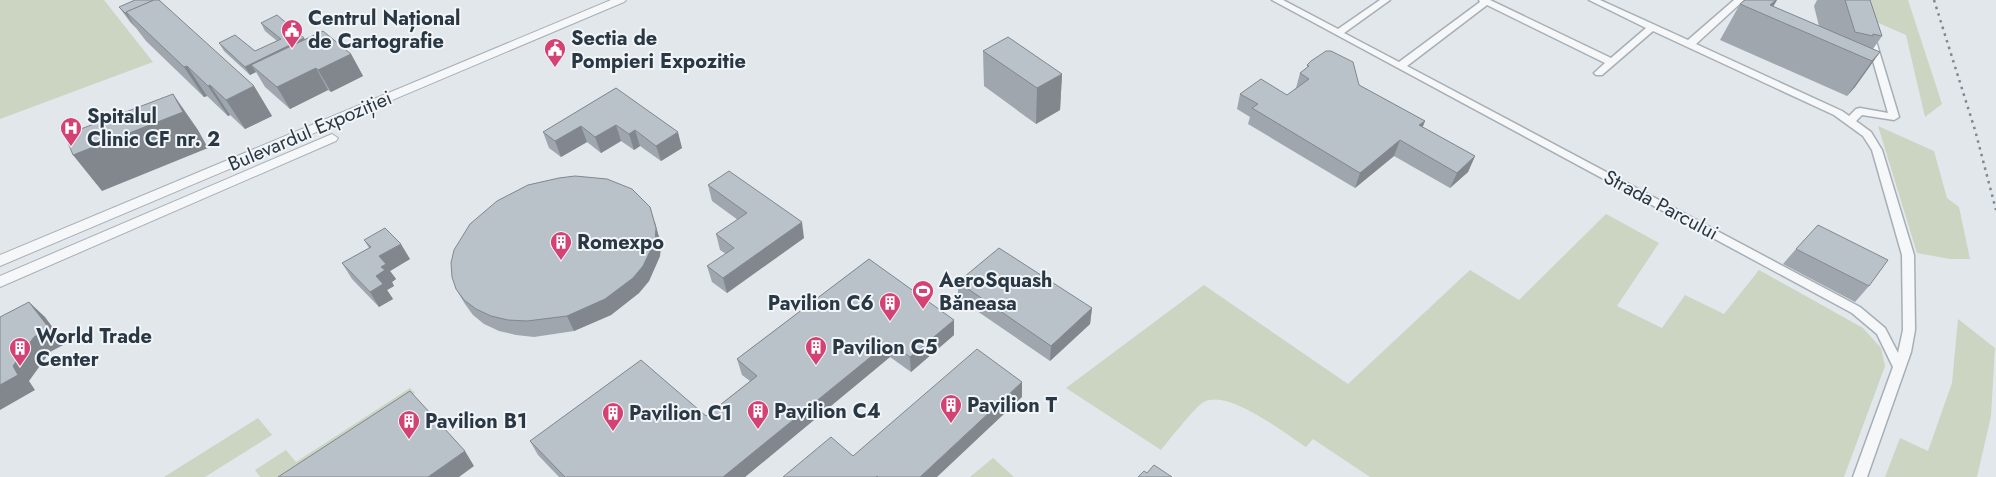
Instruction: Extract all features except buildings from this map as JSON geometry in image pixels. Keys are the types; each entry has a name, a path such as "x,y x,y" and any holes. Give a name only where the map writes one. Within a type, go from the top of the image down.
{"street":[{"name":"Bulevardul Expoziției","path":"4,261 620,0"},
{"name":"Strada Parcului","path":"1276,0 1856,310 1881,331 1900,368"},
{"path":"1338,33 1386,0"},
{"path":"1592,0 1821,104 1850,121 1866,134 1877,150 1908,255 1909,330 1900,368 1860,477"},
{"path":"1690,44 1739,0"},
{"path":"1400,66 1485,1 1612,62"},
{"path":"1850,121 1860,111 1894,117 1868,24"},
{"path":"1599,73 1652,27"},
{"name":"Bulevardul Expoziției","path":"0,282 332,138"}],"green space":[{"path":"0,0 104,0 153,62 0,119"},
{"path":"1826,0 1908,0 1942,104 1925,117 1906,35"},
{"path":"1878,126 1934,151 1947,198 1959,207 1970,259 1950,259 1917,253"},
{"path":"1606,214 1659,243 1617,306 1662,328 1685,295 1724,314 1759,270 1863,328 1881,348 1885,366 1844,477 1370,477 1313,439 1306,447 1240,406 1212,399 1197,407 1161,450 1066,388 1204,285 1348,384 1470,270 1519,300"},
{"path":"1958,319 1995,348 1991,416 1977,477 1885,477 1900,438 1928,451 1952,383"},
{"path":"410,388 415,393 286,477 260,477 255,470 286,450 296,462"},
{"path":"258,418 272,435 205,477 164,477"},
{"path":"993,458 1014,477 970,477"}],"railway":[{"path":"1934,0 1975,130 1996,210"}],"place":[{"name":"Centrul Național de Cartografie","path":"292,49"},
{"name":"Sectia de Pompieri Expozitie","path":"555,68"},
{"name":"Spitalul Clinic CF nr. 2","path":"71,147"},
{"name":"Romexpo","path":"561,261"},
{"name":"AeroSquash Băneasa","path":"923,310"},
{"name":"Pavilion C6","path":"890,322"},
{"name":"Pavilion C5","path":"816,366"},
{"name":"World Trade Center","path":"20,367"},
{"name":"Pavilion T","path":"951,424"},
{"name":"Pavilion C4","path":"758,430"},
{"name":"Pavilion C1","path":"613,432"},
{"name":"Pavilion B1","path":"409,440"}]}
